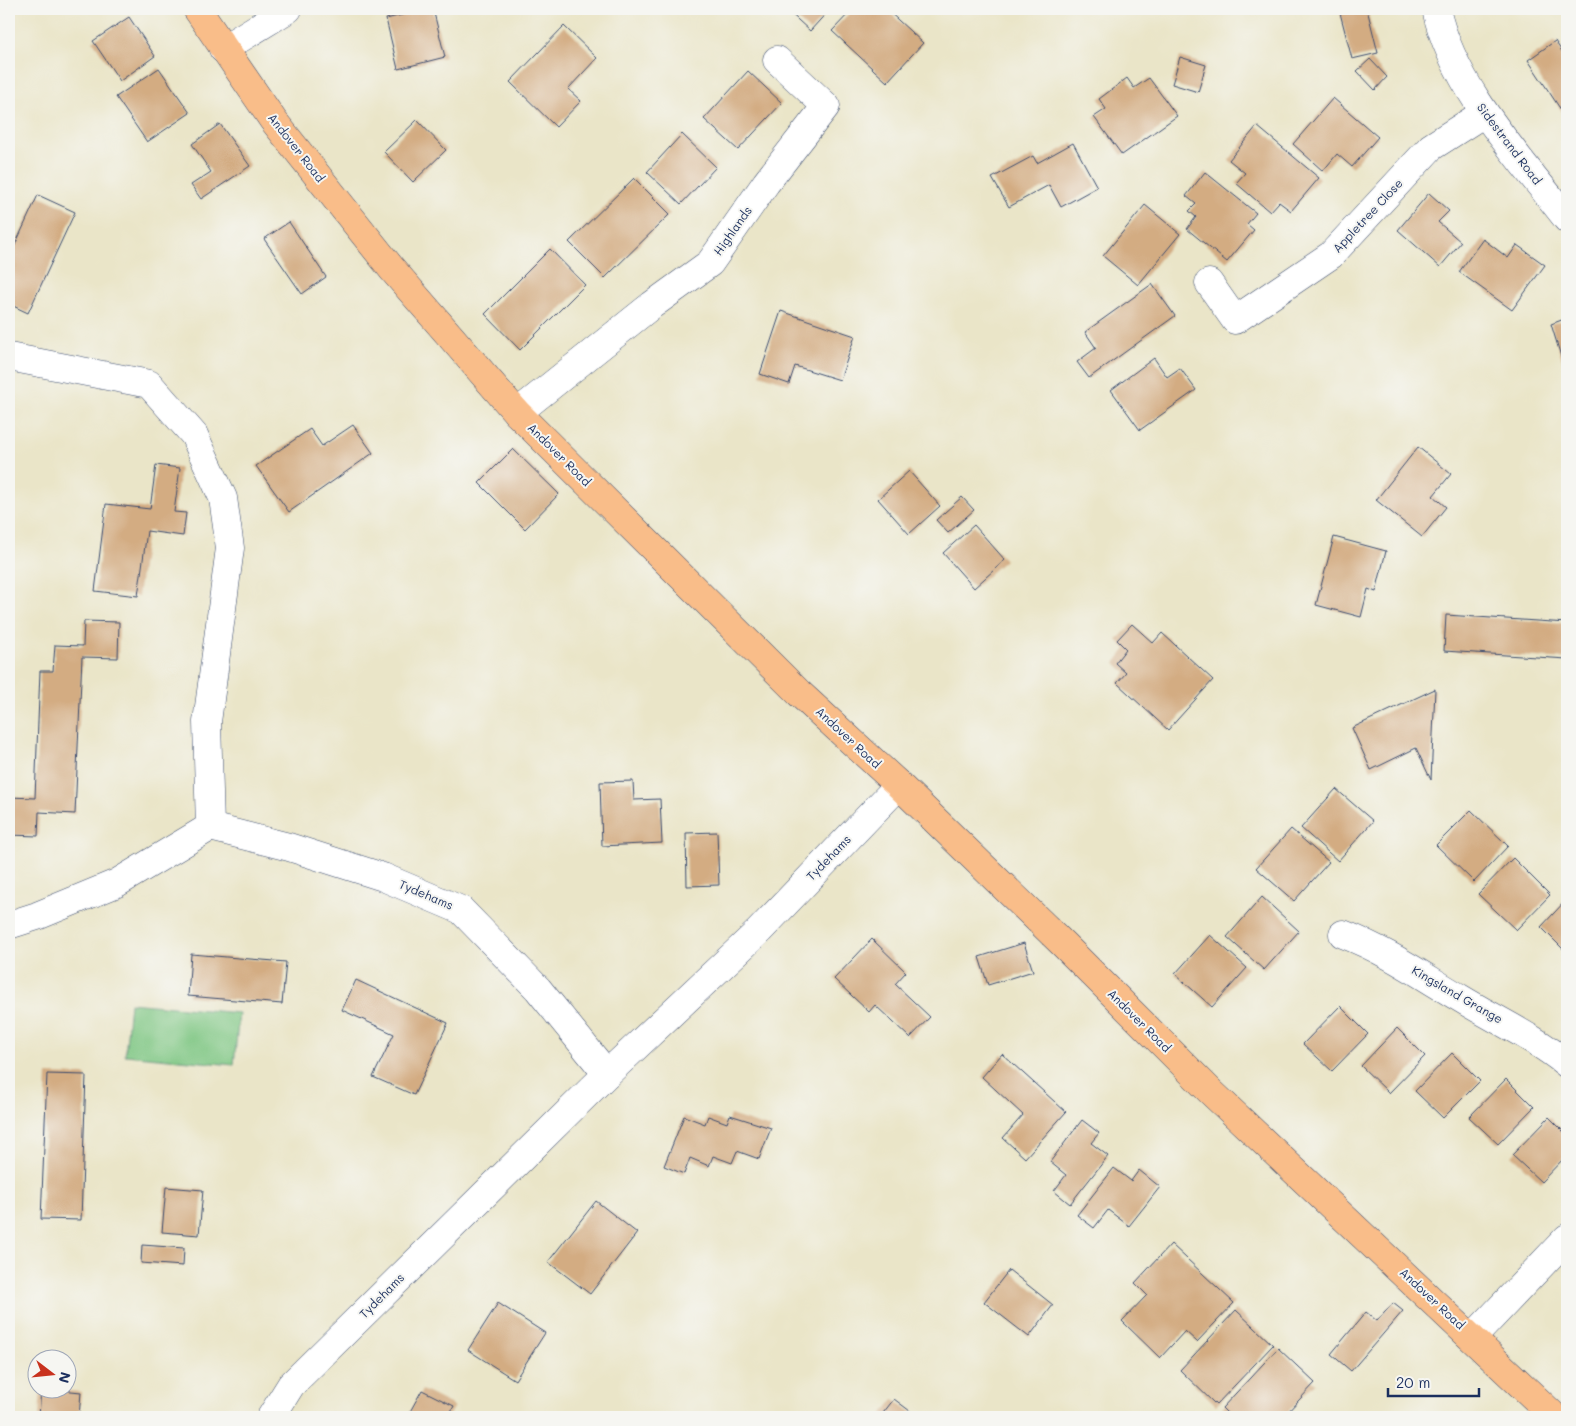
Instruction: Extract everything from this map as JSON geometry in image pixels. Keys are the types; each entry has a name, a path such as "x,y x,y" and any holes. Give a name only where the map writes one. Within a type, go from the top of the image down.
{"main road":[{"name":"Andover Road","path":"197,9 273,120 392,269 517,413 799,693 899,785 1063,944 1211,1092 1473,1337 1555,1417"}],"street":[{"path":"224,49 288,9"},
{"name":"Sidestrand Road","path":"1436,9 1460,72 1484,112 1567,219"},
{"name":"Highlands","path":"517,413 652,304 710,263 766,183 826,106 776,60"},
{"name":"Appletree Close","path":"1209,283 1235,320 1332,255 1431,147 1484,112"},
{"path":"9,357 149,384 194,435 223,498 230,548 207,722 210,827 117,883 37,916 9,925"},
{"name":"Tydehams","path":"271,1417 291,1385 607,1074 759,930 899,785"},
{"name":"Tydehams","path":"210,827 289,847 383,877 461,910 538,990 607,1074"},
{"name":"Kingsland Grange","path":"1343,934 1373,946 1543,1044 1567,1064"},
{"path":"1473,1337 1567,1238"}],"green space":[{"path":"130,1003 239,1013 234,1065 125,1055"}],"building":[{"path":"433,9 445,57 398,69 386,19"},
{"path":"786,9 830,9 810,31"},
{"path":"853,9 886,9 923,43 887,82 832,31"},
{"path":"1339,9 1367,9 1378,53 1352,59"},
{"path":"129,17 155,56 120,81 93,41"},
{"path":"564,26 597,58 568,89 581,101 556,127 510,82"},
{"path":"1555,41 1567,59 1567,119 1528,60"},
{"path":"1180,57 1206,65 1198,92 1172,84"},
{"path":"1370,59 1387,77 1375,90 1357,71"},
{"path":"159,68 190,113 147,142 116,97"},
{"path":"748,71 782,103 738,150 704,119"},
{"path":"1127,78 1134,88 1149,78 1177,116 1122,155 1094,117 1106,109 1099,99"},
{"path":"1333,98 1378,137 1352,167 1337,154 1323,171 1293,144"},
{"path":"417,120 446,150 413,182 384,152"},
{"path":"220,124 250,166 201,199 191,185 211,172 192,144"},
{"path":"1257,126 1319,178 1291,211 1279,202 1270,212 1236,183 1245,173 1229,160"},
{"path":"682,134 716,167 681,204 647,172"},
{"path":"1073,143 1097,187 1061,207 1049,185 1009,207 992,178 1033,156 1037,163"},
{"path":"1205,172 1256,213 1247,224 1254,230 1227,262 1187,229 1196,217 1189,211 1196,204 1186,196"},
{"path":"634,178 670,214 605,278 569,242"},
{"path":"1429,193 1449,211 1438,222 1461,242 1440,267 1398,230"},
{"path":"38,195 75,212 28,313 9,304 9,258"},
{"path":"1145,205 1180,234 1138,285 1103,256"},
{"path":"289,222 326,277 302,294 264,239"},
{"path":"1483,239 1508,258 1517,245 1545,265 1512,310 1459,272"},
{"path":"550,249 585,285 520,350 485,314"},
{"path":"1152,284 1175,316 1089,378 1077,362 1096,348 1085,332"},
{"path":"781,311 855,336 840,380 795,366 789,384 760,374"},
{"path":"1567,318 1567,376 1551,324"},
{"path":"1154,358 1167,377 1180,368 1196,390 1140,430 1111,390"},
{"path":"353,425 373,453 289,512 256,466 310,429 322,446"},
{"path":"1418,447 1451,474 1433,496 1446,507 1422,537 1376,500"},
{"path":"513,449 559,494 525,529 479,483"},
{"path":"156,465 180,468 174,512 186,513 183,536 147,531 138,596 95,591 106,504 150,509"},
{"path":"909,471 940,506 909,534 878,499"},
{"path":"962,497 974,510 948,533 936,520"},
{"path":"974,525 1005,560 974,588 943,553"},
{"path":"1334,537 1386,551 1376,592 1368,589 1361,617 1316,605"},
{"path":"1446,615 1567,623 1567,659 1444,651"},
{"path":"84,621 119,622 118,658 82,657 75,814 39,812 38,836 9,835 9,797 35,798 40,671 53,671 55,645 83,646"},
{"path":"1132,624 1153,643 1162,633 1213,680 1168,730 1117,683 1126,673 1115,663 1126,649 1117,640"},
{"path":"1435,689 1431,780 1416,748 1371,770 1352,728"},
{"path":"633,781 634,800 660,799 662,843 602,846 600,782"},
{"path":"1336,789 1373,821 1338,861 1301,828"},
{"path":"1471,810 1508,846 1474,882 1436,845"},
{"path":"1291,829 1329,862 1294,901 1256,868"},
{"path":"717,832 719,885 687,886 686,833"},
{"path":"1513,858 1550,895 1516,930 1478,894"},
{"path":"1262,897 1299,931 1264,970 1227,937"},
{"path":"1567,899 1567,953 1541,927"},
{"path":"1210,935 1247,968 1212,1007 1175,974"},
{"path":"872,939 906,972 895,984 930,1017 910,1038 875,1005 869,1012 834,979"},
{"path":"1024,943 1033,971 988,985 979,957"},
{"path":"191,954 286,962 282,1004 188,996"},
{"path":"356,980 448,1023 414,1095 373,1077 394,1034 342,1010"},
{"path":"1340,1006 1368,1034 1332,1071 1303,1044"},
{"path":"1397,1028 1425,1056 1389,1093 1361,1066"},
{"path":"1452,1053 1480,1081 1443,1118 1415,1091"},
{"path":"1002,1054 1066,1112 1025,1158 1003,1138 1023,1115 982,1077"},
{"path":"47,1074 86,1075 81,1220 41,1219"},
{"path":"1506,1079 1534,1107 1498,1144 1469,1117"},
{"path":"730,1115 771,1128 759,1159 737,1151 732,1163 713,1156 709,1166 690,1158 684,1174 664,1166 684,1116 705,1124 708,1116 727,1123"},
{"path":"1549,1117 1567,1135 1567,1155 1541,1182 1512,1155"},
{"path":"1082,1120 1099,1133 1091,1143 1108,1156 1070,1204 1054,1191 1066,1175 1050,1162"},
{"path":"1114,1168 1131,1181 1139,1170 1160,1187 1129,1226 1108,1210 1094,1228 1077,1215"},
{"path":"166,1187 203,1190 199,1235 162,1232"},
{"path":"596,1201 637,1233 590,1294 548,1262"},
{"path":"1171,1244 1234,1303 1197,1342 1185,1331 1160,1358 1122,1321 1147,1295 1135,1283"},
{"path":"142,1245 184,1248 183,1266 141,1263"},
{"path":"1009,1270 1053,1305 1029,1337 984,1302"},
{"path":"498,1303 545,1333 515,1380 468,1350"},
{"path":"1393,1303 1403,1311 1351,1371 1331,1354 1366,1312 1377,1321"},
{"path":"1236,1310 1273,1345 1216,1405 1180,1370"},
{"path":"1278,1348 1315,1383 1283,1417 1231,1417 1222,1408"},
{"path":"422,1390 454,1406 448,1417 407,1417"},
{"path":"78,1392 81,1392 79,1417 39,1417 40,1398 78,1398"},
{"path":"894,1399 918,1417 880,1417"}]}
